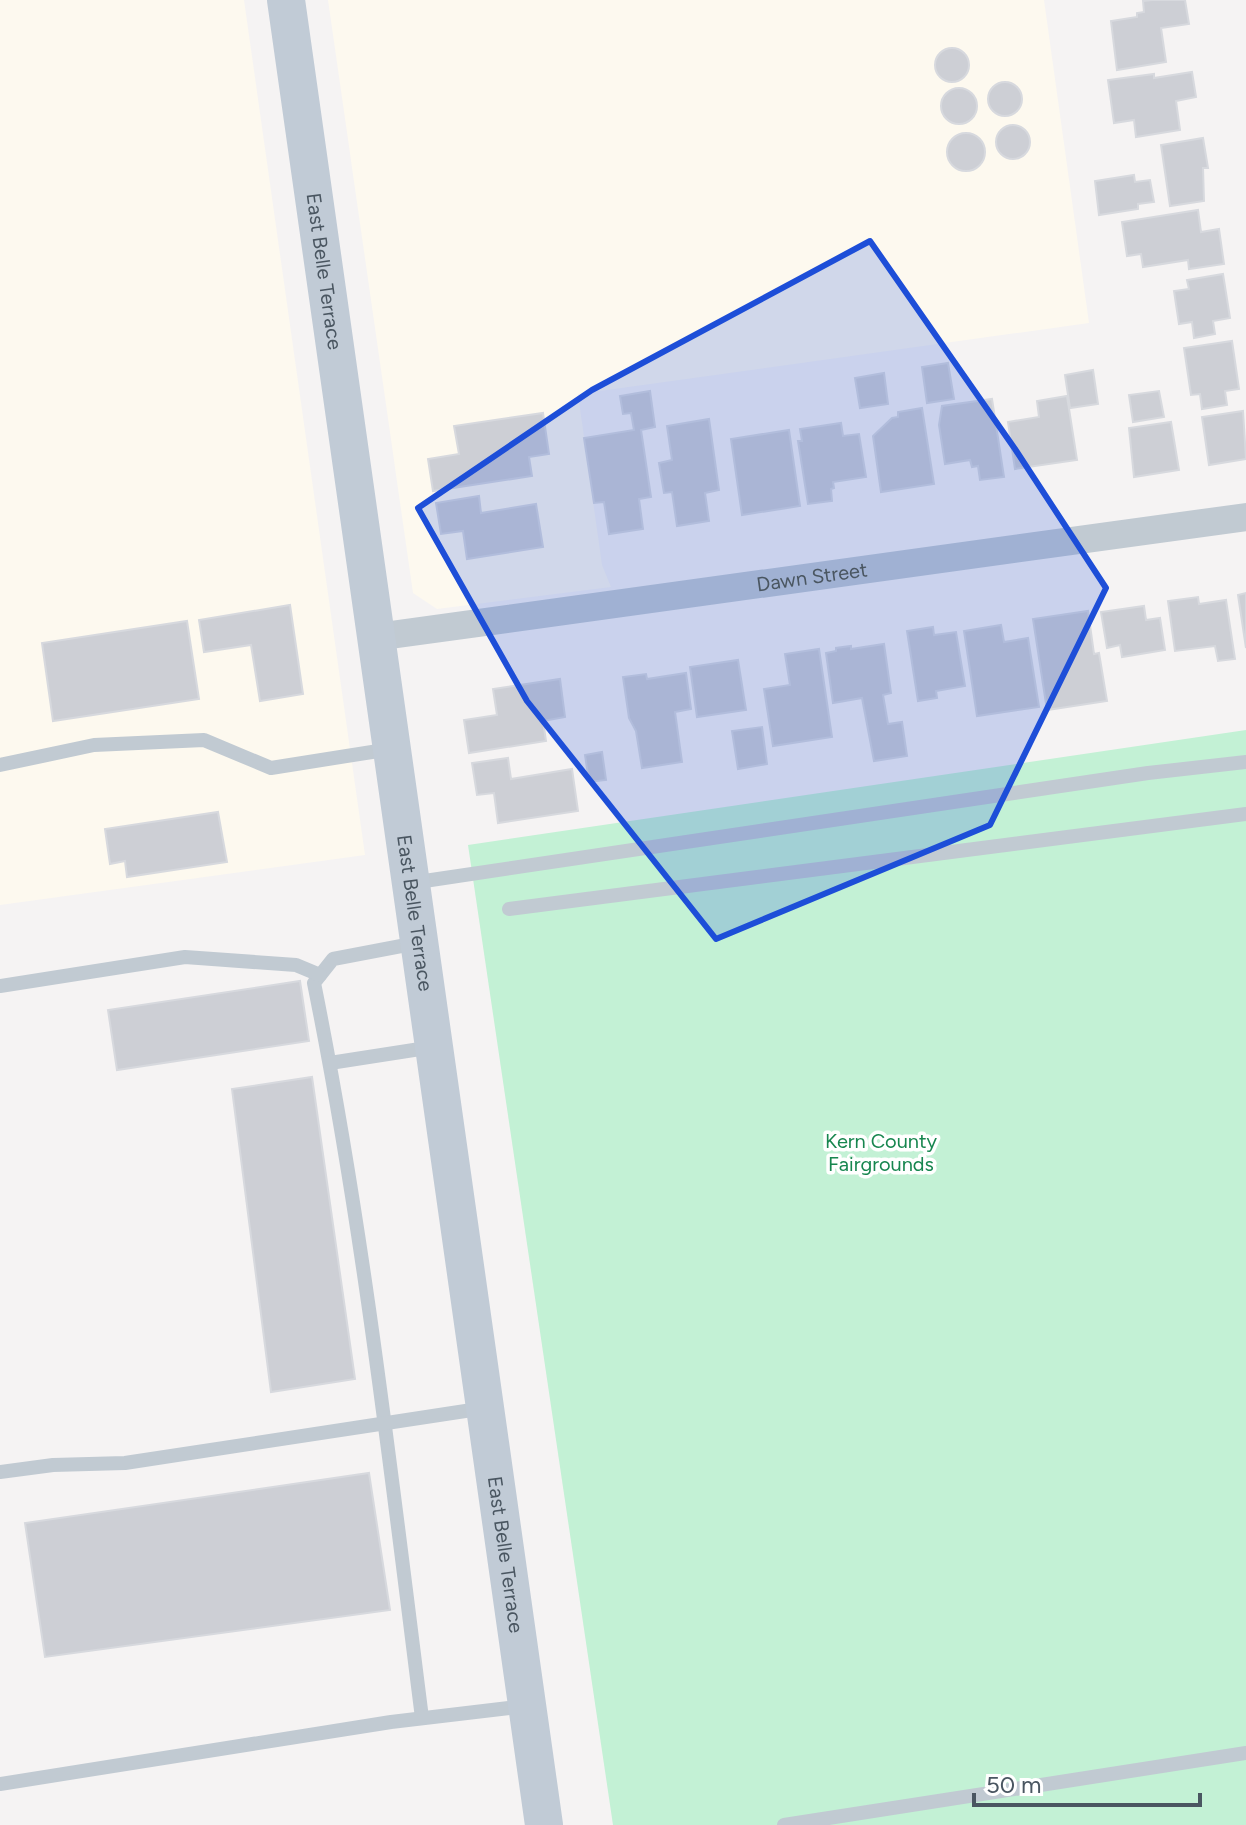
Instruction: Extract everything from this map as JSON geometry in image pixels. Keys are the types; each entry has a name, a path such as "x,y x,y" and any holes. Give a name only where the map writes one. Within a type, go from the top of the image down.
{"street":[{"name":"East Belle Terrace","path":"286,0 544,1825"},
{"name":"Dawn Street","path":"376,637 1246,517"}],"lane":[{"path":"0,765 94,745 204,740 271,768 392,749"},
{"path":"411,883 1148,773 1246,762"},
{"path":"509,909 1246,814"},
{"path":"419,942 333,959 314,983 330,1063 385,1423 422,1718"},
{"path":"0,986 185,957 296,965 320,975"},
{"path":"330,1063 434,1047"},
{"path":"0,1472 53,1465 125,1463 485,1408"},
{"path":"0,1784 422,1718 527,1706"},
{"path":"784,1825 1246,1753"}],"highlighted area":[{"path":"870,241 1015,449 1106,588 990,825 716,939 527,701 418,508 592,390"}],"shaded area":[{"path":"0,0 244,0 365,855 0,905"},
{"path":"328,0 1044,0 1089,323 578,394 602,565 611,587 437,609 413,593"}],"green space":[{"name":"Kern County Fairgrounds","path":"1246,730 1246,1825 613,1825 468,845"}],"building":[{"path":"1185,0 1189,24 1161,28 1166,62 1117,70 1111,21 1137,17 1137,13 1144,12 1143,1"},
{"path":"952,48 964,53 969,65 964,77 952,82 940,77 935,65 940,53"},
{"path":"1192,72 1196,97 1176,101 1180,130 1136,137 1134,120 1114,123 1108,80"},
{"path":"1005,82 1017,87 1022,99 1017,111 1005,116 993,111 988,99 993,87"},
{"path":"959,88 972,93 977,106 972,119 959,124 946,119 941,106 946,93"},
{"path":"1013,125 1025,130 1030,142 1025,154 1013,159 1001,154 996,142 1001,130"},
{"path":"966,133 979,139 985,152 979,165 966,171 953,165 947,152 953,139"},
{"path":"1203,138 1208,168 1203,168 1204,201 1170,206 1161,145"},
{"path":"1134,175 1135,182 1150,180 1154,202 1138,204 1138,209 1099,215 1095,181"},
{"path":"1198,210 1201,232 1219,229 1224,264 1189,269 1188,260 1143,267 1141,254 1127,256 1122,222"},
{"path":"1223,274 1230,318 1213,321 1215,334 1194,338 1192,322 1179,324 1174,291 1189,289 1187,280"},
{"path":"1232,341 1239,389 1225,391 1227,405 1202,409 1200,394 1191,395 1184,348"},
{"path":"948,363 954,399 927,403 922,367"},
{"path":"1093,370 1098,404 1070,408 1065,375"},
{"path":"884,373 888,404 860,408 855,378"},
{"path":"650,391 655,427 641,430 651,497 639,499 643,529 609,534 604,502 594,503 584,438 634,430 631,413 623,414 620,396"},
{"path":"1159,391 1164,417 1133,422 1129,395"},
{"path":"1067,396 1077,460 1015,469 1008,422 1039,417 1037,401"},
{"path":"992,399 1004,477 980,480 978,466 972,467 970,460 945,464 939,425 942,406"},
{"path":"922,408 934,484 881,492 873,436 892,418 898,417 898,412"},
{"path":"1243,411 1246,459 1209,465 1202,417"},
{"path":"543,413 549,454 529,457 532,476 433,491 428,459 459,454 454,426"},
{"path":"709,419 719,490 705,493 709,521 677,526 672,492 664,493 659,463 672,460 667,426"},
{"path":"1171,422 1179,470 1134,477 1129,428"},
{"path":"841,423 843,436 859,434 866,477 833,482 832,501 808,504 798,441 802,441 800,429"},
{"path":"789,430 800,506 742,515 731,439"},
{"path":"479,496 481,513 536,504 543,547 467,559 463,531 441,534 436,503"},
{"path":"1246,593 1246,648 1238,595"},
{"path":"1198,597 1199,604 1226,600 1235,659 1218,661 1215,646 1175,651 1168,601"},
{"path":"290,605 303,694 260,701 251,645 204,652 199,620"},
{"path":"1144,606 1146,620 1160,618 1165,650 1122,657 1120,645 1107,648 1101,612"},
{"path":"1088,611 1094,654 1099,653 1107,701 1047,710 1033,619"},
{"path":"187,621 199,699 53,721 42,643"},
{"path":"1001,625 1004,642 1028,638 1039,707 977,716 964,631"},
{"path":"933,627 934,635 956,632 965,686 936,691 937,698 918,701 907,631"},
{"path":"884,644 891,693 883,695 888,724 902,722 907,756 874,761 862,698 833,703 826,653 836,651 836,648"},
{"path":"819,649 832,737 773,746 764,689 790,685 785,654"},
{"path":"738,660 746,710 697,717 690,667"},
{"path":"686,673 691,709 675,712 682,762 642,768 636,731 629,718 623,677 646,674 647,679"},
{"path":"560,679 565,717 543,721 546,741 469,753 464,720 497,715 493,689"},
{"path":"762,727 767,764 738,769 732,731"},
{"path":"602,752 606,780 589,782 585,755"},
{"path":"508,758 511,779 572,769 578,811 498,823 494,793 477,795 472,763"},
{"path":"218,812 227,862 127,877 125,861 110,864 105,829"},
{"path":"300,981 309,1041 117,1070 108,1010"},
{"path":"312,1077 355,1379 271,1392 232,1089"},
{"path":"369,1473 390,1610 45,1657 25,1523"}]}
